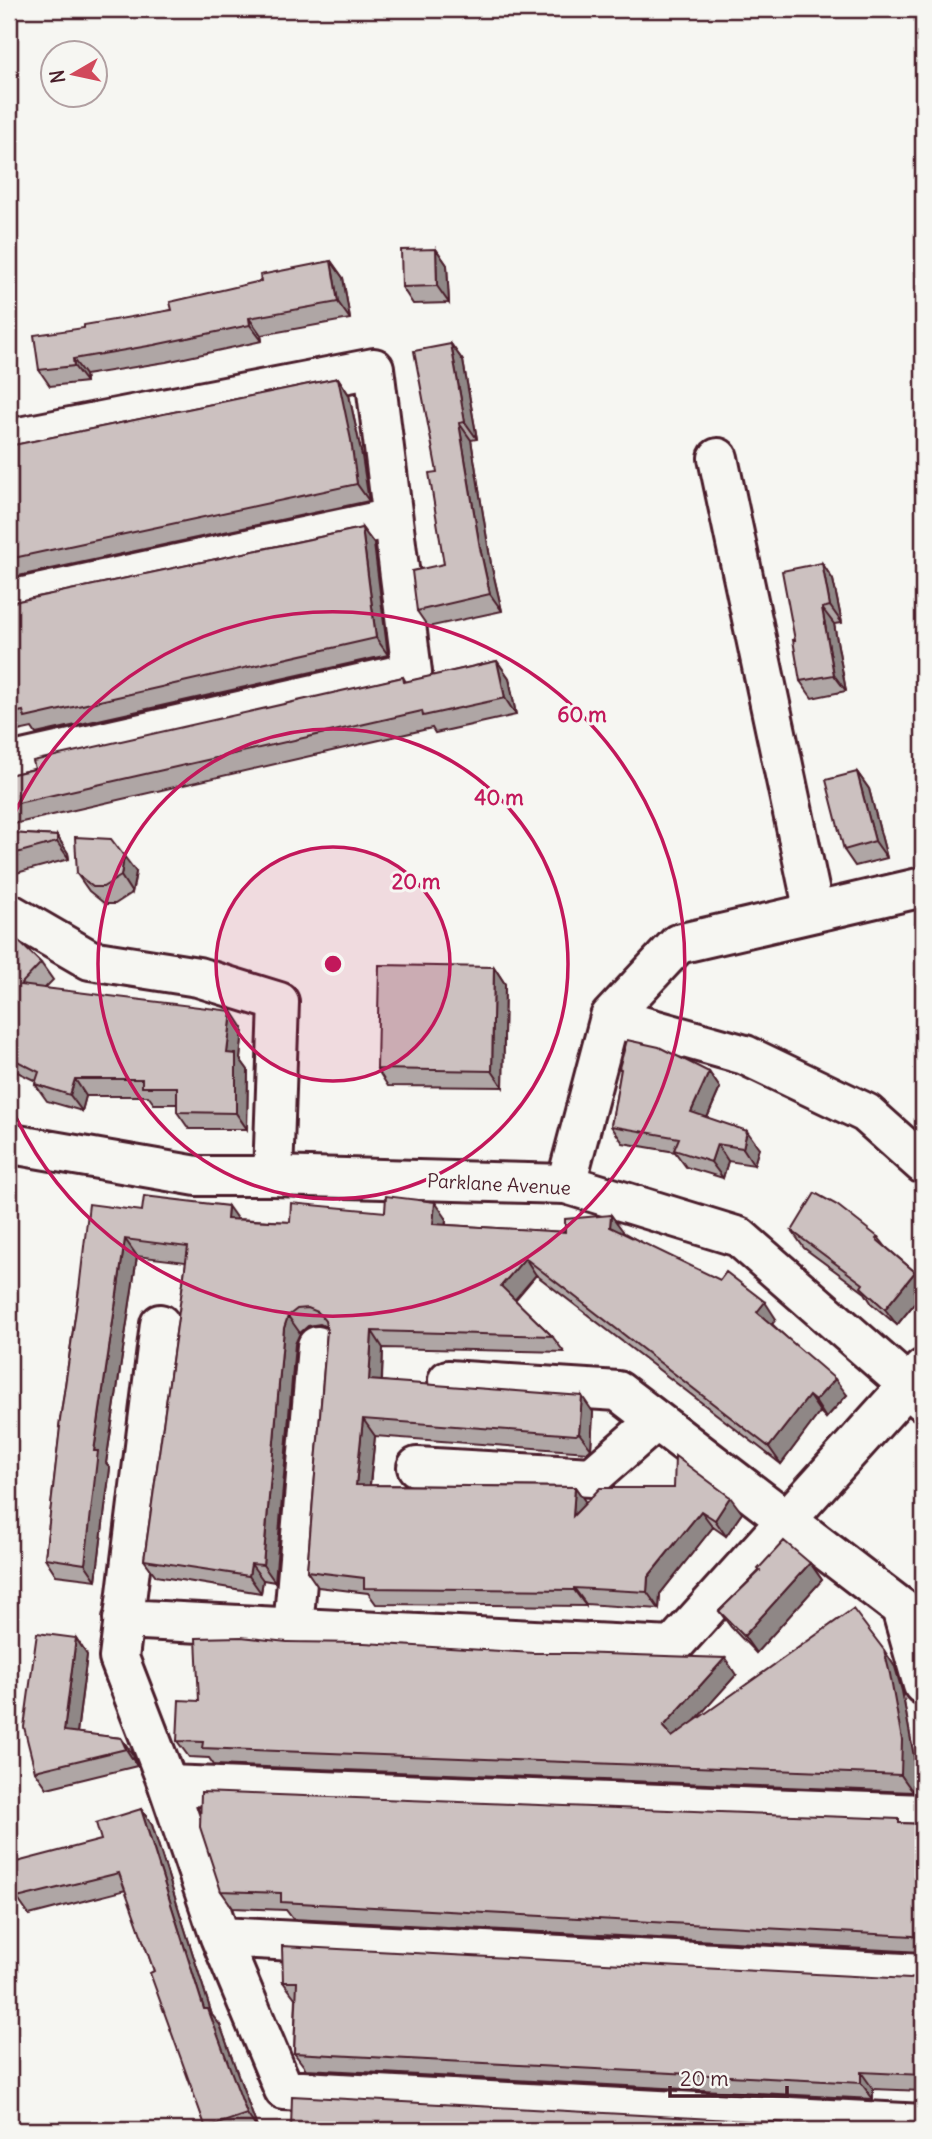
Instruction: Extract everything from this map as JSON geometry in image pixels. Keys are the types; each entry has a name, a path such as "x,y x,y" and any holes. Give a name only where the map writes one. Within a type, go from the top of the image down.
{"street":[{"path":"9,439 374,368 412,672 9,763"},
{"path":"718,458 814,912"},
{"path":"9,600 393,518"},
{"path":"566,1184 610,1017 678,944 923,887"},
{"path":"9,913 90,960 198,977 279,1002 273,1176"},
{"path":"610,1017 745,1055 866,1113 923,1164"},
{"name":"Parklane Avenue","path":"9,1141 12,1144 197,1175 566,1184 739,1237 918,1385"},
{"path":"160,1324 119,1658 168,1785 220,1937 284,2090 923,2124"},
{"path":"293,1629 317,1346"},
{"path":"448,1380 618,1391 901,1608 923,1685"},
{"path":"123,1619 672,1647 787,1521 918,1385"},
{"path":"416,1466 592,1476 656,1421"},
{"path":"168,1785 923,1814"},
{"path":"220,1937 923,1974"}],"building":[{"path":"436,249 437,286 402,287 401,250"},
{"path":"331,261 338,302 249,318 250,325 73,359 74,366 39,370 34,335 172,310 170,302 261,281 260,275"},
{"path":"451,344 465,422 459,423 490,594 417,611 412,571 444,564 429,473 437,472 414,351"},
{"path":"338,378 357,484 9,559 9,446"},
{"path":"362,528 376,638 25,718 23,711 9,714 9,603"},
{"path":"822,563 830,606 822,608 834,675 800,681 782,571"},
{"path":"497,661 505,698 423,716 422,711 9,805 9,775 35,769 33,761 403,677 404,682"},
{"path":"857,772 875,841 844,850 826,780"},
{"path":"9,833 57,836 57,842 9,855"},
{"path":"75,837 111,839 124,856 121,876 103,887 93,887 77,874"},
{"path":"9,932 41,963 20,985 232,1011 227,1053 236,1054 236,1113 177,1112 177,1087 142,1087 142,1079 75,1079 70,1095 35,1084 39,1072 9,1057"},
{"path":"379,965 494,967 492,1071 377,1069"},
{"path":"627,1040 659,1047 709,1072 691,1112 747,1131 743,1148 717,1144 711,1162 674,1150 679,1138 611,1126 621,1069 619,1068"},
{"path":"815,1193 837,1205 878,1237 876,1239 915,1272 885,1309 861,1287 863,1284 792,1231"},
{"path":"144,1196 228,1206 227,1219 290,1222 291,1203 385,1212 386,1196 435,1202 433,1224 565,1232 565,1219 611,1215 610,1227 720,1280 726,1272 765,1302 757,1312 835,1379 815,1401 809,1396 769,1447 525,1258 501,1286 552,1336 372,1331 369,1380 582,1396 579,1433 576,1435 363,1419 356,1485 575,1487 573,1516 600,1488 674,1488 675,1456 730,1497 715,1520 701,1511 648,1577 647,1592 574,1588 364,1588 364,1578 307,1571 327,1331 325,1321 318,1312 308,1308 297,1309 288,1316 284,1328 263,1565 251,1564 249,1576 144,1560 188,1247 125,1239 94,1451 98,1451 85,1564 45,1558 59,1427 89,1204 142,1211"},
{"path":"784,1541 810,1563 744,1636 719,1611 760,1571 758,1569"},
{"path":"853,1609 884,1650 902,1740 901,1775 202,1748 203,1742 177,1741 179,1700 199,1701 196,1638 241,1637 287,1642 364,1643 534,1653 725,1658 663,1727 672,1737"},
{"path":"37,1633 76,1638 64,1731 121,1738 126,1749 35,1771 24,1727"},
{"path":"201,1792 899,1819 899,1823 923,1824 923,1939 913,1936 281,1902 281,1893 221,1891 200,1827"},
{"path":"141,1809 204,2009 208,2009 247,2114 206,2128 150,1973 154,1971 119,1873 17,1898 9,1864 101,1840 96,1823"},
{"path":"282,1946 910,1979 923,1975 923,2075 861,2072 861,2083 294,2053 297,1982 283,1982"},
{"path":"292,2096 860,2127 860,2130 291,2130"}]}
